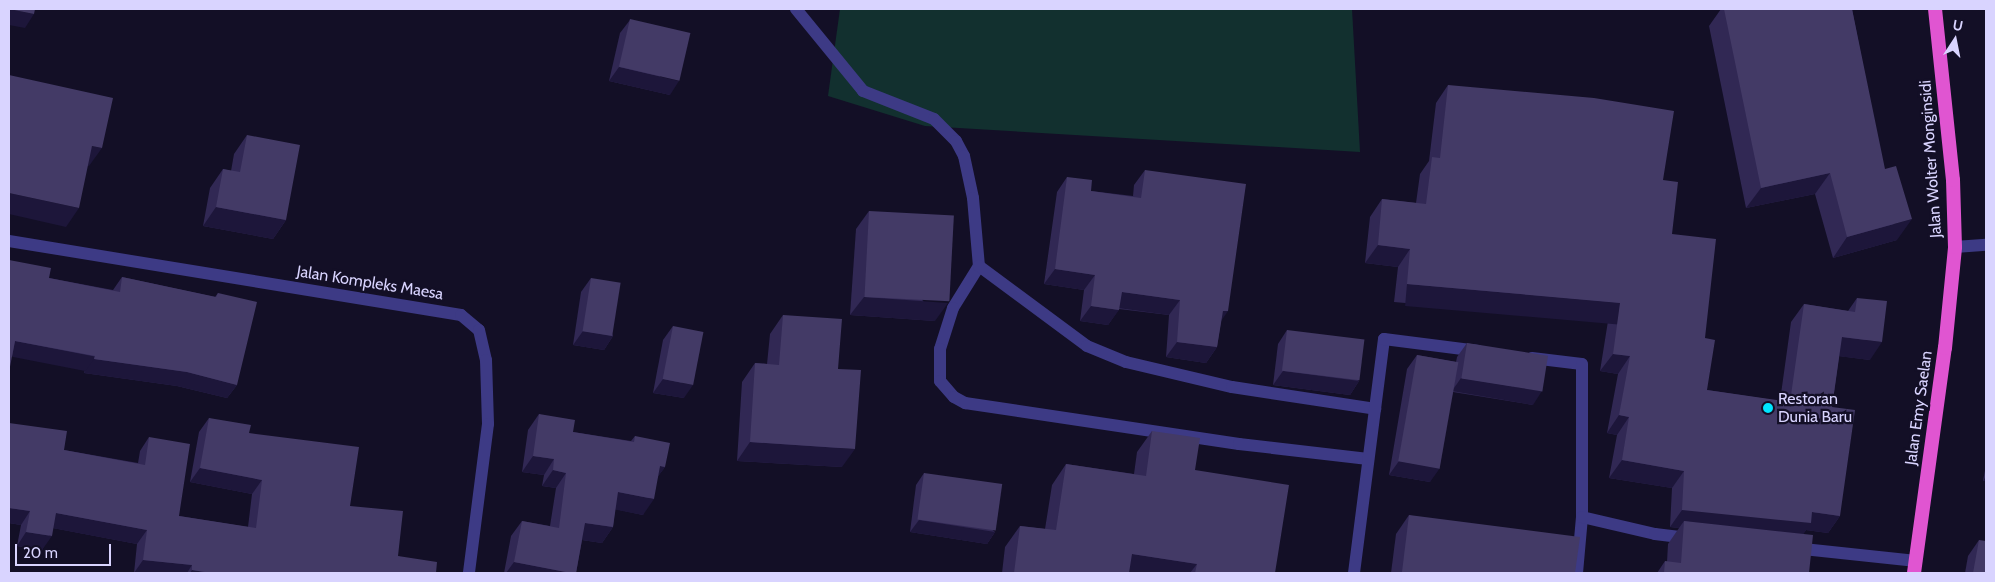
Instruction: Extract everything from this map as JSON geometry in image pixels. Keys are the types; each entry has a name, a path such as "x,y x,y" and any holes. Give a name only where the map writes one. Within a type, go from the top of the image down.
{"highway":[{"name":"Jalan Wolter Monginsidi","path":"1935,9 1953,180 1954,247"},
{"name":"Jalan Emy Saelan","path":"1915,567 1945,348 1954,247"}],"street":[{"path":"796,9 825,47 864,91 934,119 956,141 970,174 979,266 953,308 940,349 940,381 946,390 965,402 1239,444 1368,459"},
{"path":"808,9 825,47"},
{"name":"Jalan Kompleks Maesa","path":"9,241 461,315 479,330 486,360 488,424 469,573"},
{"path":"1954,247 1986,245"},
{"path":"979,266 1087,346 1126,362 1232,387 1375,409"},
{"path":"1354,573 1384,338 1493,353"},
{"path":"1522,357 1582,364 1582,517 1577,573"},
{"path":"1582,517 1655,534 1703,539"},
{"path":"1780,547 1915,567"}],"green space":[{"path":"840,9 1352,9 1360,152 925,126 828,96"}],"building":[{"path":"9,9 35,9 34,14"},
{"path":"1724,9 1852,9 1885,169 1896,166 1912,219 1847,237 1830,173 1761,188"},
{"path":"630,19 690,33 679,81 619,67"},
{"path":"9,75 113,98 102,148 92,146 79,208 9,193"},
{"path":"1448,85 1594,98 1674,111 1663,180 1678,182 1672,234 1716,239 1705,338 1715,340 1707,390 1790,402 1804,304 1855,312 1857,298 1887,301 1882,342 1842,337 1832,407 1855,410 1840,516 1812,512 1811,523 1682,510 1684,471 1622,460 1629,417 1619,415 1630,356 1613,354 1620,303 1407,284 1410,249 1378,245 1382,199 1426,204 1432,157 1440,158"},
{"path":"247,135 300,145 286,220 216,207 223,169 240,172"},
{"path":"1145,170 1246,184 1228,311 1223,311 1217,347 1177,342 1180,300 1122,292 1119,310 1091,306 1095,275 1055,269 1067,177 1092,180 1091,191 1141,198"},
{"path":"869,211 954,215 949,301 864,297"},
{"path":"9,260 51,268 49,278 120,292 122,277 216,297 218,293 257,302 237,385 187,372 94,359 95,356 15,341 9,372"},
{"path":"591,278 621,283 612,336 583,331"},
{"path":"783,315 842,319 838,369 861,370 855,449 750,442 755,363 779,365"},
{"path":"673,326 703,332 693,385 663,379"},
{"path":"1287,330 1364,340 1359,380 1282,371"},
{"path":"1467,343 1548,356 1542,391 1461,379"},
{"path":"1417,355 1458,362 1440,469 1398,461"},
{"path":"539,414 575,420 573,432 634,442 635,436 670,443 665,467 660,466 654,499 618,492 613,527 585,523 576,573 514,562 522,521 559,528 566,473 553,470 554,459 533,456"},
{"path":"209,418 251,425 249,433 359,447 350,506 403,511 398,556 437,562 436,573 211,573 192,570 192,565 143,560 147,530 56,513 52,536 26,532 30,511 9,508 9,423 67,431 64,450 145,465 149,437 190,444 179,516 256,528 262,480 200,468"},
{"path":"1152,431 1200,438 1195,470 1289,485 1275,573 1195,573 1197,564 1132,554 1129,573 1014,573 1020,526 1056,530 1066,464 1146,476"},
{"path":"924,473 1002,484 996,531 917,520"},
{"path":"1409,515 1580,537 1575,573 1402,572"},
{"path":"1684,521 1813,535 1809,573 1664,573 1665,561 1681,563"},
{"path":"1979,540 1986,541 1986,573 1973,573"}],"place":[{"name":"Restoran Dunia Baru","path":"1768,408"}]}
